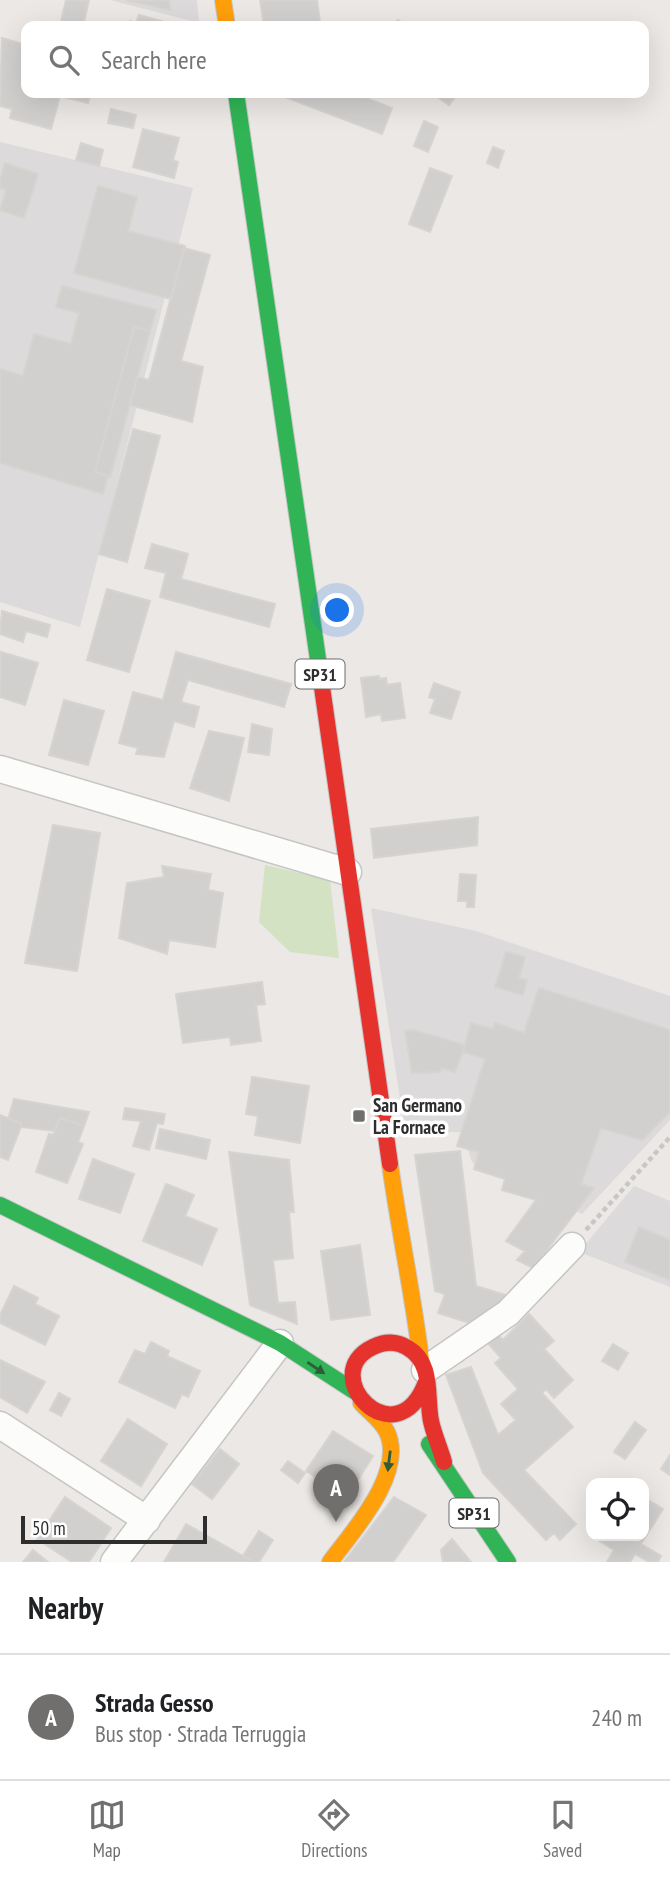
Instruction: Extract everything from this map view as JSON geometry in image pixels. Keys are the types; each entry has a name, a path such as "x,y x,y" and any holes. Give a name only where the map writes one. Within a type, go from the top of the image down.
{"main road":[{"path":"223,0 226,21"},
{"name":"SP31","path":"237,98 404,1255 413,1292 432,1421 444,1462"},
{"path":"0,1205 280,1343 358,1397 371,1411 407,1423 416,1404 424,1371 405,1345 383,1342 366,1350 341,1350"},
{"name":"SP31","path":"383,1342 395,1321 403,1292 404,1255"},
{"path":"280,1343 319,1349"},
{"path":"330,1562 384,1483 391,1463 386,1432 358,1397 353,1368 366,1350"},
{"name":"SP31","path":"407,1423 444,1462 490,1541 508,1562"}],"street":[{"path":"0,769 348,872"},
{"path":"424,1371 508,1313 572,1246"},
{"path":"114,1562 280,1343"},
{"path":"0,1425 147,1520"}],"path":[{"path":"572,1246 642,1165 670,1137"}],"shaded area":[{"path":"110,0 197,0 199,21"},
{"path":"0,142 193,188 80,627 0,602"},
{"path":"371,908 476,931 670,996 670,1120 582,1214 472,1162 462,1132 405,1132"},
{"path":"634,1186 670,1201 670,1287 579,1252"}],"green space":[{"path":"265,865 330,880 339,958 290,952 259,922"}],"building":[{"path":"66,0 89,0 84,21 61,21"},
{"path":"126,0 169,0 170,10 131,1"},
{"path":"260,0 317,0 320,21 263,21"},
{"path":"139,15 161,21 137,21"},
{"path":"2,38 21,44 21,98 59,98 51,129 10,118 12,109 0,106"},
{"path":"68,98 90,98 88,103"},
{"path":"288,98 366,98 392,108 382,134"},
{"path":"439,98 454,98 449,105"},
{"path":"111,109 136,115 133,128 108,123"},
{"path":"424,121 438,127 428,152 414,146"},
{"path":"143,129 179,138 173,160 178,162 174,178 133,167"},
{"path":"81,143 103,150 99,166 76,160"},
{"path":"493,147 504,151 498,168 487,163"},
{"path":"5,163 38,174 24,218 0,210 6,190 0,188"},
{"path":"430,168 452,176 430,232 409,224"},
{"path":"98,186 137,197 128,231 185,246 171,299 74,273"},
{"path":"184,248 210,255 181,361 203,367 192,422 130,405 137,377 149,380"},
{"path":"62,286 156,310 150,331 134,327 95,472 108,476 103,494 0,463 0,369 23,376 34,334 71,344 79,313 56,307"},
{"path":"134,327 150,331 110,477 95,472"},
{"path":"133,429 160,436 127,562 99,554"},
{"path":"152,544 188,554 181,579 275,604 269,627 160,597 166,573 145,568"},
{"path":"107,589 150,601 129,672 87,660"},
{"path":"2,611 50,625 47,637 26,631 23,642 0,634"},
{"path":"1,652 38,663 25,705 0,697"},
{"path":"176,652 291,684 284,707 188,680 181,702 199,707 194,727 174,721 164,757 136,754 138,748 119,743 133,692 163,700"},
{"path":"379,676 379,679 386,678 387,685 400,683 405,718 382,721 381,714 366,717 361,678"},
{"path":"434,683 460,692 451,719 430,713 435,699 429,697"},
{"path":"64,700 104,711 88,765 49,755"},
{"path":"252,724 272,729 269,755 248,752"},
{"path":"209,731 244,738 229,801 190,788"},
{"path":"478,817 477,845 374,858 371,829"},
{"path":"53,825 100,833 77,971 25,963"},
{"path":"162,866 211,874 208,890 223,893 215,947 169,940 167,954 119,938 127,883 164,877"},
{"path":"460,874 476,875 474,907 467,907 467,901 458,901"},
{"path":"506,952 525,957 519,978 527,980 523,995 495,987"},
{"path":"262,982 265,1004 256,1005 261,1041 231,1045 230,1037 183,1043 176,994"},
{"path":"539,988 670,1030 670,1112 642,1140 601,1128 581,1184 594,1188 533,1268 517,1260 525,1251 506,1241 536,1200 502,1190 505,1179 474,1169 479,1152 457,1146 485,1059 463,1052 471,1023 493,1029 495,1023 524,1033"},
{"path":"413,1030 465,1045 455,1072 441,1068 440,1072 412,1073 405,1031"},
{"path":"252,1077 309,1086 300,1143 255,1135 258,1116 246,1114"},
{"path":"14,1099 89,1112 84,1126 60,1118 54,1131 21,1127 22,1124 8,1119"},
{"path":"125,1108 165,1114 163,1124 157,1123 149,1150 133,1146 141,1121 123,1119"},
{"path":"0,1115 22,1124 8,1160 0,1157"},
{"path":"60,1118 84,1126 78,1142 83,1144 67,1183 36,1172 49,1134 53,1135"},
{"path":"160,1129 210,1140 206,1159 156,1148"},
{"path":"460,1151 476,1286 505,1295 499,1310 491,1308 483,1327 438,1313 445,1294 435,1291 415,1155"},
{"path":"229,1152 289,1160 294,1212 289,1212 293,1258 273,1260 278,1303 295,1302 297,1324 250,1305"},
{"path":"93,1159 134,1174 120,1213 79,1199"},
{"path":"166,1184 194,1195 185,1216 217,1229 202,1265 143,1241"},
{"path":"639,1227 670,1240 670,1280 625,1262"},
{"path":"360,1245 370,1315 331,1320 321,1251"},
{"path":"14,1286 38,1298 35,1304 59,1316 45,1345 0,1323 0,1315"},
{"path":"529,1314 554,1341 544,1349 573,1380 554,1398 546,1389 542,1393 573,1427 524,1470 576,1524 560,1540 554,1533 546,1540 483,1473 446,1375 471,1367 498,1435 516,1420 501,1404 518,1389 495,1363 501,1358 488,1343 498,1334 503,1340"},
{"path":"151,1342 169,1351 167,1356 200,1371 188,1397 182,1394 175,1408 119,1382 135,1350 145,1354"},
{"path":"613,1344 628,1353 618,1370 602,1361"},
{"path":"0,1360 45,1382 27,1413 0,1397"},
{"path":"59,1393 70,1399 61,1416 50,1410"},
{"path":"128,1419 167,1444 141,1486 101,1461"},
{"path":"635,1422 646,1430 625,1459 614,1452"},
{"path":"333,1431 373,1456 347,1497 306,1471"},
{"path":"220,1449 239,1464 212,1499 192,1484"},
{"path":"670,1455 670,1475 661,1469"},
{"path":"288,1461 305,1473 298,1483 281,1470"},
{"path":"65,1497 111,1528 89,1562 72,1562 37,1539"},
{"path":"394,1497 426,1515 393,1562 344,1562"},
{"path":"649,1500 663,1509 649,1531"},
{"path":"186,1524 243,1556 254,1562 164,1562"},
{"path":"259,1531 273,1540 259,1562 254,1562 243,1556"},
{"path":"452,1539 471,1562 443,1562 441,1550"},
{"path":"599,1541 643,1541 641,1544 661,1556 658,1562 649,1562 635,1554 630,1562 607,1562 614,1550"},
{"path":"33,1550 48,1562 23,1562"}],"traffic: fast":[{"path":"237,98 321,680"},
{"path":"0,1205 280,1343 354,1391"},
{"path":"429,1444 508,1562"}],"traffic: slow":[{"path":"223,0 226,21"},
{"path":"390,1164 421,1360"},
{"path":"330,1562 374,1501 389,1465 391,1448 387,1432 361,1403"}],"traffic: jam":[{"path":"321,680 390,1164"},
{"path":"426,1382 413,1404 397,1414 381,1413 366,1404 356,1391 353,1375 357,1359 377,1345 400,1344 416,1354 425,1371 431,1421 444,1462"}],"place":[{"name":"San Germano La Fornace","path":"359,1116"},
{"name":"Strada Gesso","path":"336,1522"}]}
